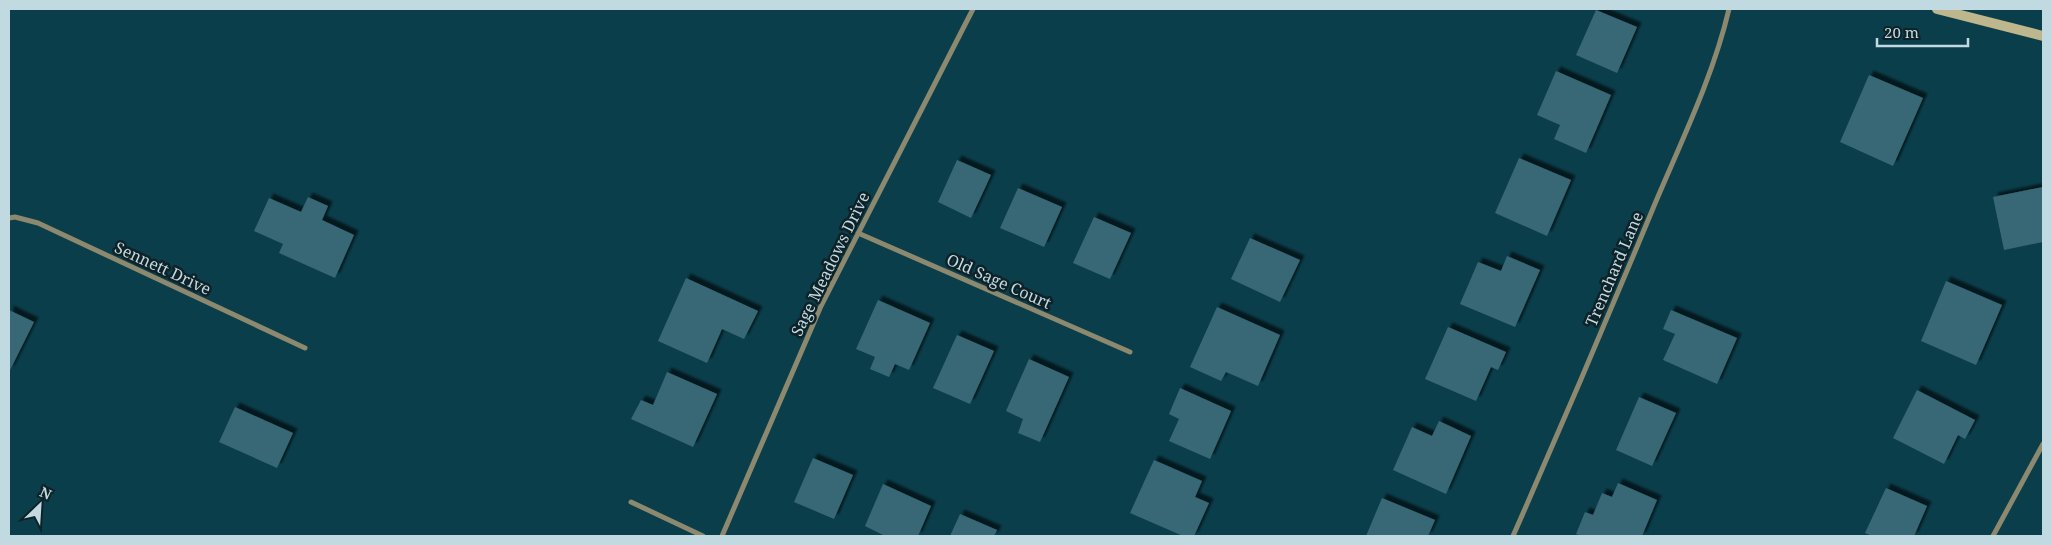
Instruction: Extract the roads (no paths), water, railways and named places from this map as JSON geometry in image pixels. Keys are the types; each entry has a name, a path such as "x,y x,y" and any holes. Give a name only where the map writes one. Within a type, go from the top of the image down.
{"main road":[{"path":"1937,9 2043,36"}],"street":[{"name":"Sage Meadows Drive","path":"722,536 821,306 973,9"},
{"name":"Trenchard Lane","path":"1514,536 1586,371 1700,97 1725,26 1729,9"},
{"name":"Sennett Drive","path":"9,218 15,217 38,223 305,348"},
{"name":"Old Sage Court","path":"858,233 1130,352"},
{"path":"1993,536 2043,444"},
{"path":"632,502 703,536"}]}
